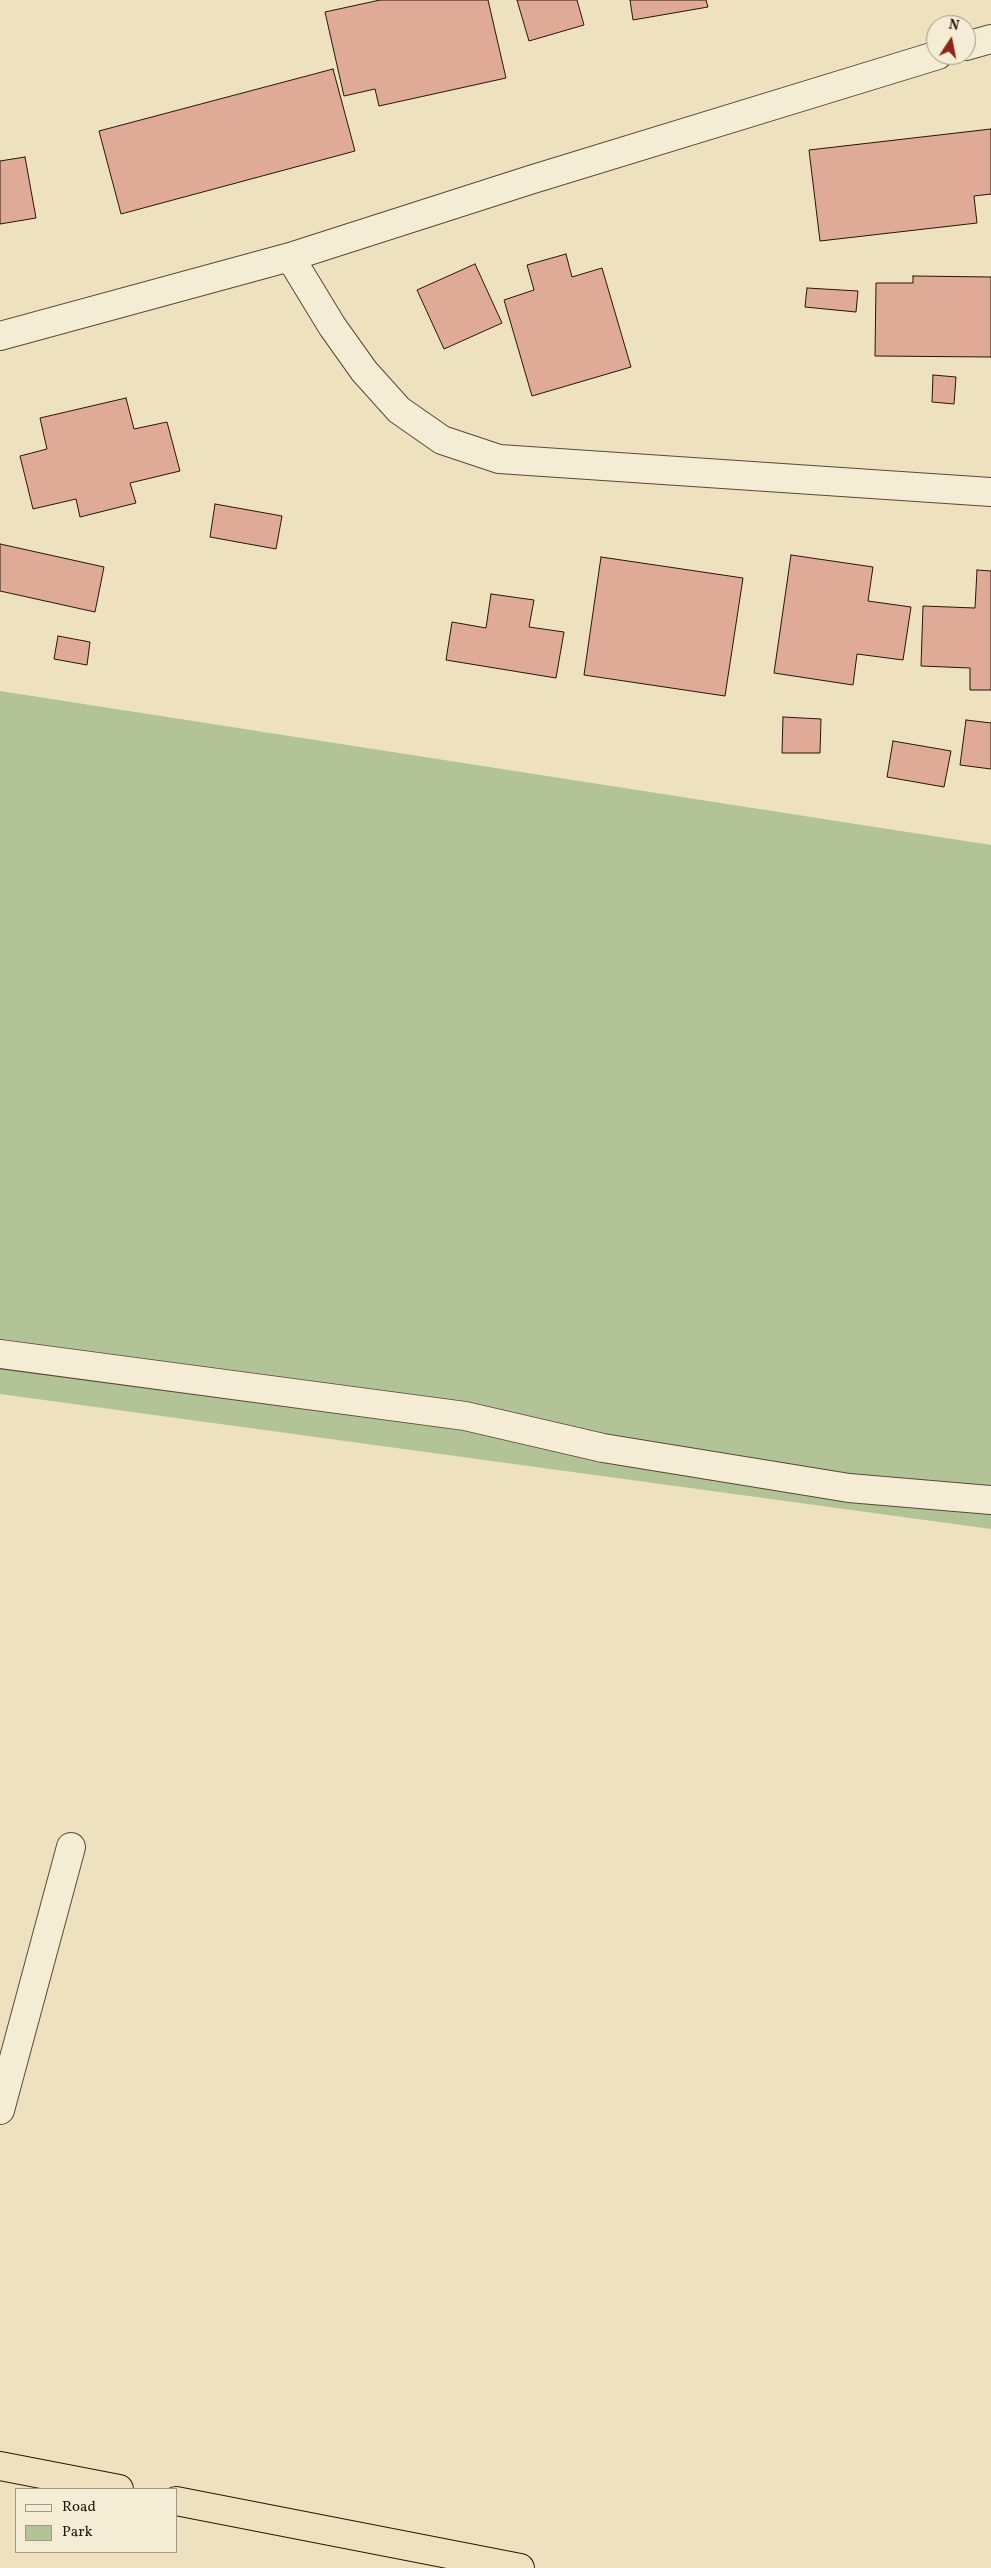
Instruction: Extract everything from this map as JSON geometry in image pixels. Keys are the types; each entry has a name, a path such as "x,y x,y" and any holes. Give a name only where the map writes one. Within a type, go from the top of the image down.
{"highway":[{"path":"0,2466 114,2488"},
{"path":"178,2500 520,2568"}],"street":[{"path":"976,43 991,39"},
{"path":"0,336 290,257 530,180 926,59"},
{"path":"290,257 332,326 364,370 399,410 442,440 499,459 991,492"},
{"path":"0,1354 465,1416 603,1448 849,1488 991,1500"},
{"path":"0,2110 71,1846"}],"green space":[{"path":"0,691 991,845 991,1529 0,1394"}],"building":[{"path":"380,0 488,0 506,78 379,106 375,89 344,96 325,12"},
{"path":"517,0 577,0 584,25 529,41"},
{"path":"630,0 706,0 708,7 633,20"},
{"path":"333,69 355,151 121,214 99,131"},
{"path":"991,129 991,194 974,196 977,223 820,241 809,150"},
{"path":"25,157 36,218 0,224 0,161"},
{"path":"566,254 572,277 602,268 631,367 532,396 504,300 534,290 527,265"},
{"path":"475,264 502,323 444,349 417,290"},
{"path":"913,276 991,277 991,357 875,356 876,283 913,283"},
{"path":"807,288 858,291 856,312 805,307"},
{"path":"933,375 956,377 954,404 932,402"},
{"path":"126,398 134,429 167,422 180,471 130,483 136,503 80,517 76,499 33,509 20,456 47,449 40,418"},
{"path":"215,504 282,516 276,549 210,537"},
{"path":"0,544 104,567 95,612 0,591"},
{"path":"791,555 873,567 868,601 911,607 903,660 857,654 853,685 774,673"},
{"path":"601,557 743,578 725,696 584,675"},
{"path":"977,570 991,571 991,690 970,690 970,668 921,666 923,606 975,608"},
{"path":"491,594 534,600 529,627 564,632 556,678 446,660 452,622 486,628"},
{"path":"58,636 90,642 87,665 54,659"},
{"path":"783,717 821,719 820,753 782,753"},
{"path":"966,720 991,723 991,769 960,765"},
{"path":"893,741 951,751 944,787 887,777"}]}
